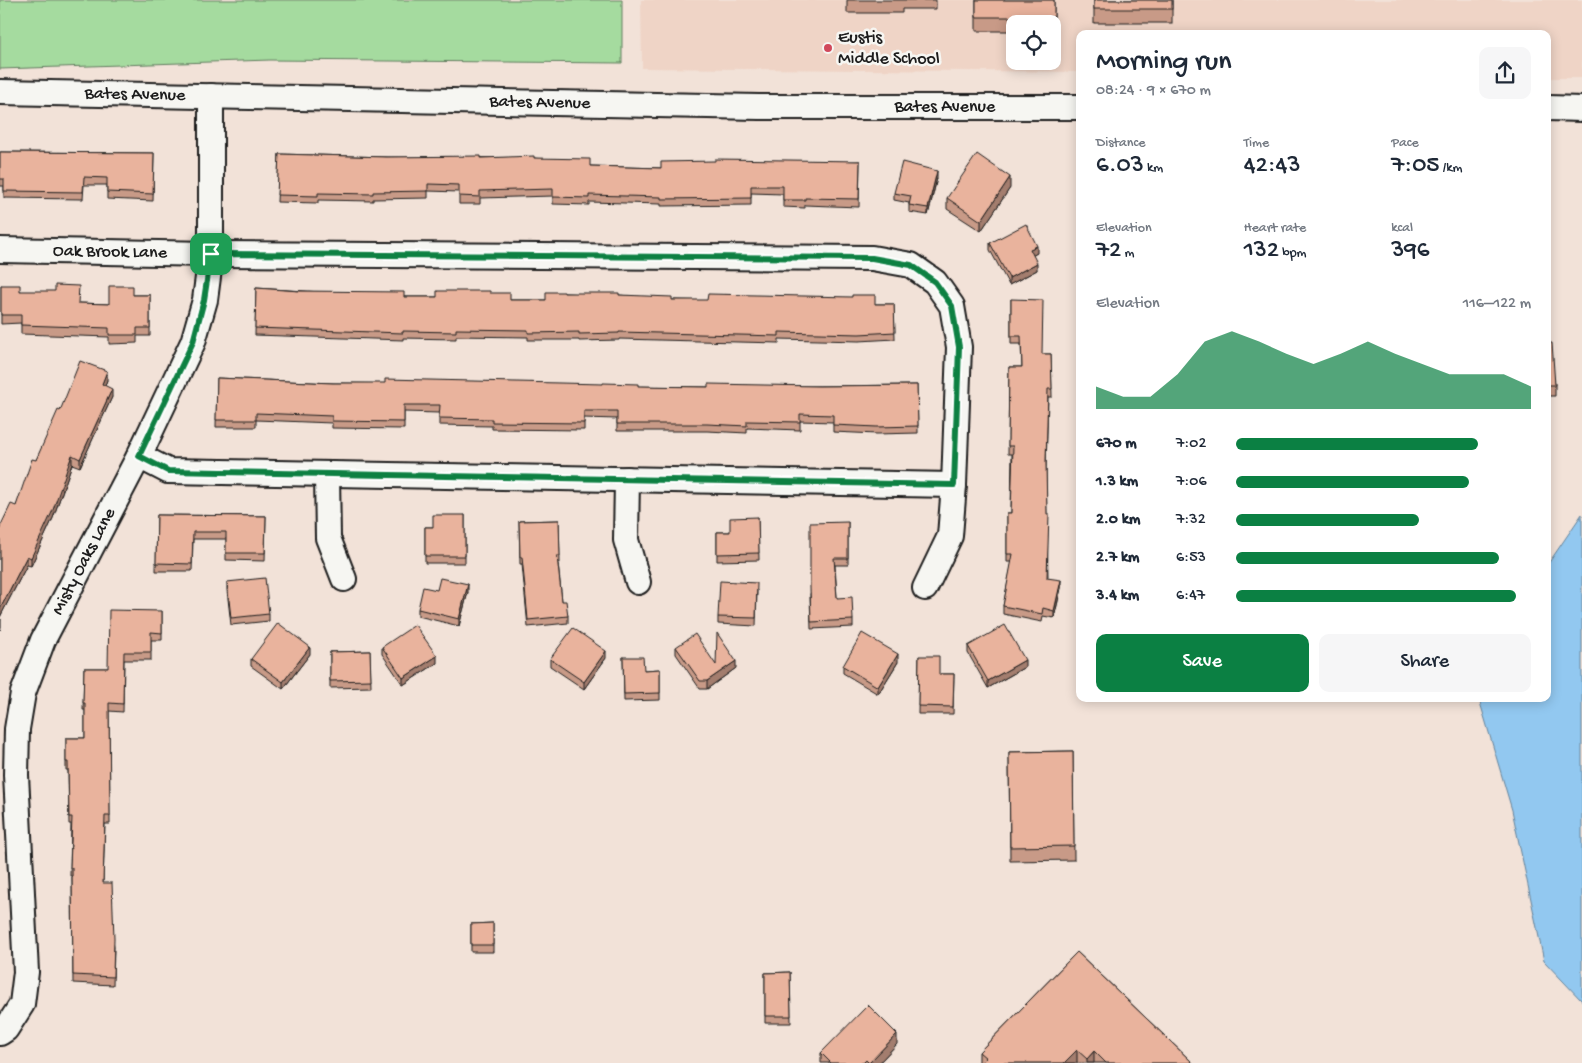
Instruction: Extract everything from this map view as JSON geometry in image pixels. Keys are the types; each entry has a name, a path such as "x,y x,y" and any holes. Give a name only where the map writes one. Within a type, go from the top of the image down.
{"street":[{"name":"Bates Avenue","path":"0,92 749,106 1076,107"},
{"name":"Misty Oaks Lane","path":"0,1033 6,1029 22,1004 26,972 8,776 23,693 43,640 139,456 193,342 204,300 211,254 211,96"},
{"path":"1551,108 1582,109"},
{"name":"Oak Brook Lane","path":"0,250 211,254 872,258 911,265 935,282 952,306 959,347 954,485 950,536 925,588"},
{"path":"139,456 168,471 954,485"},
{"path":"328,474 328,538 344,579"},
{"path":"627,479 626,540 638,582"}],"shaded area":[{"name":"Eustis Middle School","path":"641,0 1582,0 1582,78 1551,78 1551,30 1076,30 1076,72 642,68"}],"green space":[{"path":"0,0 622,0 622,63 270,60 0,69"}],"water":[{"path":"1582,514 1582,1001 1544,961 1512,810 1480,702 1551,702 1551,560"}],"building":[{"path":"976,0 1054,0 1054,15 976,17"},
{"path":"1094,0 1172,0 1172,9 1094,9"},
{"path":"0,152 154,153 153,194 107,192 107,178 84,177 83,192 4,191 4,179 0,179"},
{"path":"279,154 387,157 481,156 481,158 534,156 534,158 590,159 590,166 661,168 661,162 715,161 715,159 860,161 859,199 805,198 805,200 783,200 783,186 751,186 751,198 661,199 661,197 589,195 589,198 553,197 553,189 480,191 480,197 459,196 459,185 428,184 428,191 373,192 373,194 318,193 318,196 277,195"},
{"path":"977,154 1010,177 981,221 947,198"},
{"path":"902,162 937,171 928,208 909,205 911,196 894,193"},
{"path":"1026,224 1037,246 1030,249 1037,263 1009,278 990,243"},
{"path":"1,285 20,285 20,291 55,291 55,285 79,286 78,303 109,304 109,286 133,286 133,295 150,295 150,328 137,328 137,335 109,335 109,328 21,325 21,315 1,315"},
{"path":"256,288 300,291 404,292 404,297 437,297 437,291 490,291 490,293 510,293 510,300 546,300 546,292 619,293 619,295 672,297 672,300 707,300 708,294 852,297 852,295 875,295 875,304 894,304 895,332 859,334 779,332 779,336 619,332 579,334 579,332 528,333 528,330 456,329 456,332 403,331 403,333 255,328"},
{"path":"1011,299 1043,300 1042,354 1051,354 1052,389 1048,389 1046,462 1047,514 1049,514 1047,578 1061,580 1054,611 1043,608 1042,614 1003,606 1013,554 1007,554 1007,513 1011,513 1013,446 1008,446 1009,367 1022,367 1021,336 1011,336"},
{"path":"1551,343 1552,343 1555,385 1551,385"},
{"path":"80,361 107,371 102,384 112,389 80,459 72,455 53,510 31,558 27,556 0,609 0,527 11,504 16,506 32,459 36,460 58,410 60,411"},
{"path":"217,378 333,383 385,383 385,379 708,387 708,384 917,385 918,426 833,425 833,415 800,414 800,422 747,421 747,426 617,424 617,411 584,411 584,423 492,422 492,419 439,418 440,405 404,405 404,422 332,421 332,416 256,413 256,420 216,420"},
{"path":"157,515 266,516 265,553 226,553 226,532 193,532 192,564 156,563"},
{"path":"433,515 465,515 465,556 425,556 425,527 433,527"},
{"path":"758,517 759,553 717,554 717,532 730,532 730,518"},
{"path":"559,520 560,556 557,556 562,601 566,601 568,616 528,620 522,557 520,557 519,521"},
{"path":"848,522 848,558 834,558 837,598 852,597 853,620 811,622 810,523"},
{"path":"265,578 269,614 231,618 227,582"},
{"path":"440,578 468,584 459,619 418,609 423,587 437,590"},
{"path":"720,581 757,583 756,618 718,617"},
{"path":"109,610 162,611 162,633 151,632 151,652 124,652 123,704 109,703 110,816 105,816 103,883 112,883 113,977 73,975 72,868 70,868 72,817 69,817 68,762 66,762 66,738 85,738 84,668 108,668"},
{"path":"278,623 310,647 283,682 251,659"},
{"path":"415,625 437,656 403,678 382,647"},
{"path":"1005,625 1025,660 988,681 968,646"},
{"path":"573,628 606,651 584,682 550,659"},
{"path":"717,633 736,661 707,681 700,681 676,647 695,634 716,665"},
{"path":"862,633 898,654 878,687 843,666"},
{"path":"370,651 371,680 330,681 330,652"},
{"path":"919,656 939,656 939,674 954,674 953,707 918,706"},
{"path":"623,657 643,657 644,670 660,669 660,693 624,694"},
{"path":"1073,751 1074,846 1010,847 1009,752"},
{"path":"493,923 493,945 471,945 471,924"},
{"path":"1077,952 1193,1063 1106,1063 1094,1051 1087,1059 1077,1050 1064,1063 981,1063 986,1058 979,1052"},
{"path":"790,972 791,1016 765,1016 765,973"},
{"path":"868,1005 897,1034 869,1063 866,1060 863,1063 831,1063 821,1053"}],"place":[{"name":"Eustis Middle School","path":"828,48"}],"route":[{"path":"211,254 872,258 911,265 935,282 952,306 959,347 954,485 168,471 139,456 193,342 204,300 211,254"}]}
